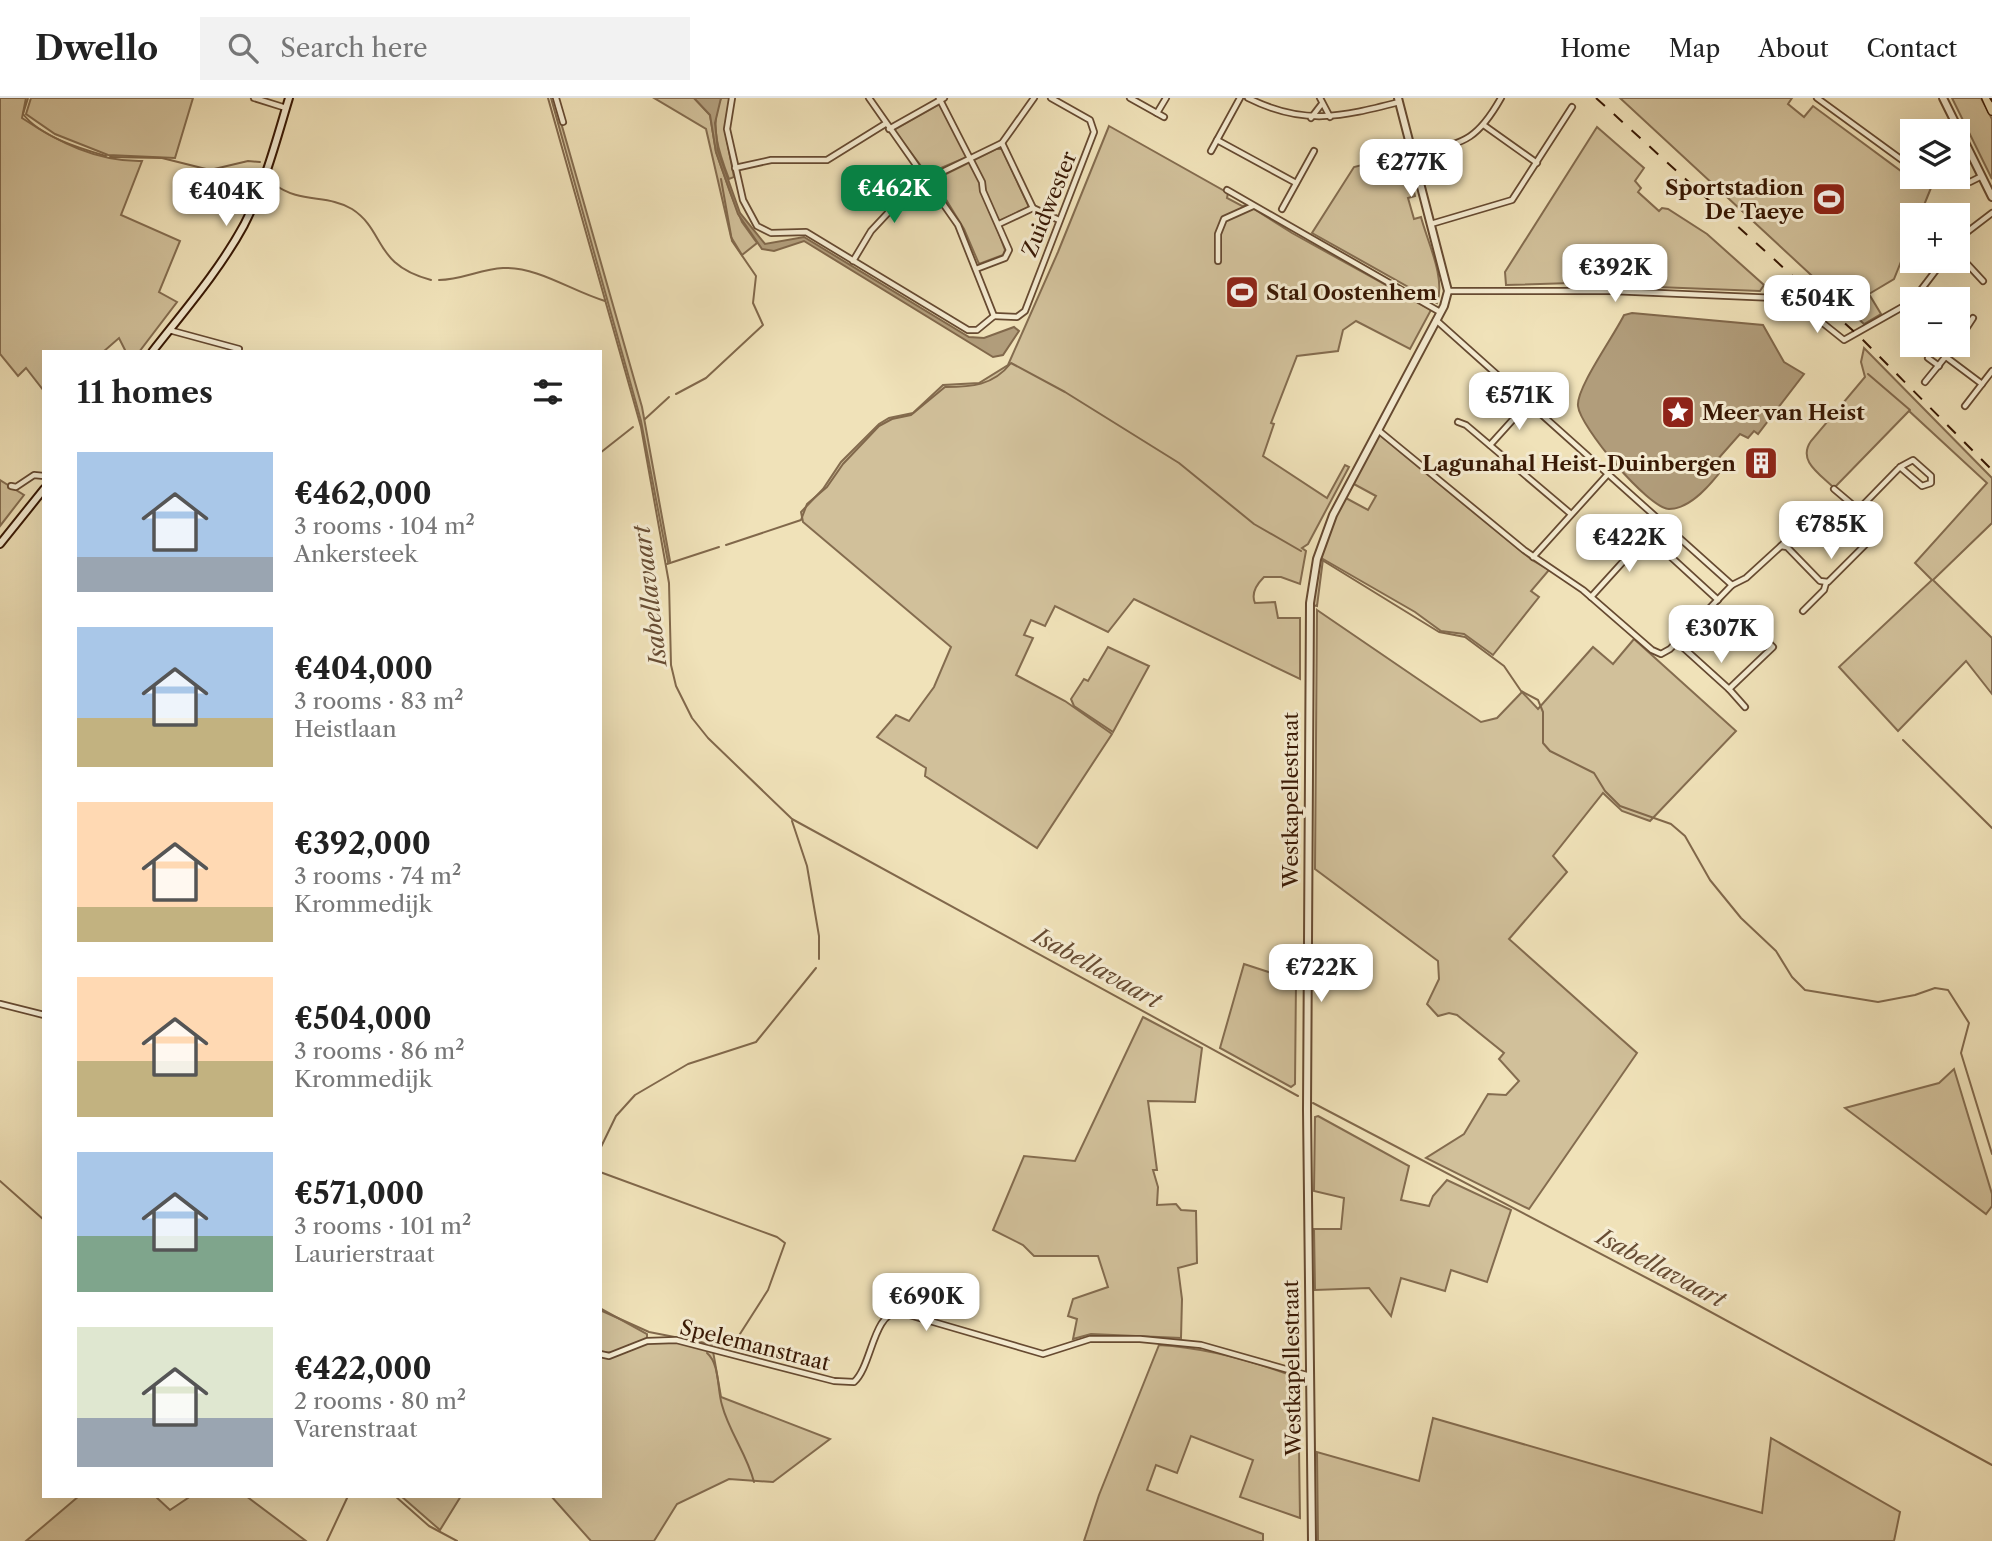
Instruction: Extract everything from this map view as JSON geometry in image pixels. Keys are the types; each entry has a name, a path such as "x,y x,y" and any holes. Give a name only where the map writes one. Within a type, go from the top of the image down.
{"main road":[{"path":"1986,98 1992,111"}],"street":[{"path":"254,98 286,108"},
{"path":"154,350 211,277 244,224 265,177 289,98"},
{"path":"556,98 562,122"},
{"path":"732,98 727,129 747,213 757,226 771,233 806,232 968,330 977,330 994,316 958,225 869,98"},
{"path":"853,261 871,231 899,201 927,181 1002,143 1034,98"},
{"name":"Zuidwester","path":"994,316 1024,314 1095,127 1090,120 1051,98"},
{"path":"1130,98 1164,117"},
{"path":"1157,113 1166,98"},
{"path":"1211,151 1240,98"},
{"path":"1248,98 1280,112 1311,118 1330,117 1398,100 1448,291 1612,291 1776,298 1804,308 1843,340 1900,309"},
{"path":"1320,98 1321,105 1330,117"},
{"path":"1413,155 1463,141 1485,126 1501,98"},
{"path":"1817,98 1900,159"},
{"path":"1943,98 1992,197"},
{"path":"735,168 771,160 827,160 941,99 971,158 1009,250 1005,258 976,269"},
{"path":"1311,118 1321,105"},
{"path":"1431,224 1506,204 1517,195 1572,107"},
{"path":"1485,126 1537,163"},
{"path":"1217,140 1296,183"},
{"path":"1002,143 1033,208 1059,220"},
{"path":"1282,209 1314,151"},
{"path":"1970,182 1980,177"},
{"path":"1227,190 1440,312"},
{"path":"1217,261 1218,234 1224,219 1253,206"},
{"path":"999,224 1033,208"},
{"path":"1970,230 1992,213"},
{"path":"1970,267 1983,281"},
{"name":"Westkapellestraat","path":"1312,1541 1309,612 1314,573 1326,532 1377,429 1436,320 1448,291"},
{"path":"1970,323 1973,318"},
{"path":"1436,320 1732,585"},
{"path":"169,330 179,336 239,349"},
{"path":"1925,382 1946,357 1982,384"},
{"path":"1928,358 1939,366"},
{"path":"1965,406 1992,371"},
{"path":"1490,445 1528,403"},
{"path":"1458,422 1490,445 1571,514"},
{"path":"1377,429 1533,557 1591,597 1657,653 1665,653 1678,642 1732,585 1746,578 1782,546 1817,509"},
{"path":"1861,512 1863,505 1900,467 1913,460 1931,476 1931,483 1922,486 1900,467"},
{"path":"1533,557 1608,474"},
{"path":"11,485 16,487 34,475 42,476"},
{"path":"1802,611 1876,532 1861,512 1834,489"},
{"path":"0,544 42,492"},
{"path":"1591,597 1660,521"},
{"path":"1647,535 1718,600"},
{"path":"1782,546 1826,583"},
{"path":"1678,642 1745,707"},
{"path":"1729,689 1773,647 1768,642"},
{"path":"0,1004 42,1014"},
{"name":"Spelemanstraat","path":"602,1354 609,1356 647,1341 676,1340 834,1381 854,1382 863,1373 882,1320 892,1312 899,1312 1043,1354 1090,1339 1140,1339 1201,1345 1310,1376"}],"shaded area":[{"path":"0,98 26,98 22,118 50,135 94,154 142,161 121,215 180,241 159,292 177,302 141,350 125,350 119,338 105,350 42,350 42,388 26,368 18,376 0,354"},
{"path":"31,98 193,98 175,158 108,155 55,134 26,114"},
{"path":"551,98 554,98 642,407 670,561 668,562 641,421"},
{"path":"654,98 694,98 710,115 716,152 730,192 742,222 757,243 742,255 731,237 706,129"},
{"path":"694,98 721,98 715,123 718,151 740,213 765,244 804,237 969,337 984,338 1014,327 1019,331 1003,355 993,357 804,241 774,251 762,249 738,214 716,152 710,115"},
{"path":"721,98 730,98 725,130 734,177 729,179 719,149 716,129 717,108"},
{"name":"Sportstadion De Taeye","path":"1620,98 1792,98 1788,104 1804,117 1813,106 1900,170 1900,189 1931,189 1925,203 1900,203 1900,264 1894,279 1869,294 1881,314 1864,324"},
{"path":"1952,98 1981,98 1992,119 1992,179 1970,134 1970,119 1962,119"},
{"path":"940,104 967,157 927,174 894,130"},
{"path":"1109,126 1228,193 1227,198 1242,206 1248,205 1292,233 1431,310 1410,349 1356,321 1343,330 1338,351 1297,356 1271,423 1274,424 1263,456 1327,498 1345,465 1349,467 1308,544 1302,548 1306,551 1300,584 1281,577 1264,577 1254,593 1255,603 1275,602 1278,618 1300,618 1300,679 1134,599 1108,632 1055,606 1045,626 1031,620 1024,635 1033,638 1016,675 1065,701 1112,734 1037,848 925,776 926,768 877,737 896,715 909,721 934,687 951,647 803,522 801,512 823,489 841,462 879,424 889,418 913,413 943,385 979,383 1008,365"},
{"path":"1597,127 1644,168 1635,181 1641,188 1638,192 1659,211 1662,208 1668,209 1707,234 1764,285 1760,291 1605,285 1604,282 1506,285 1505,272"},
{"path":"996,149 1002,149 1029,207 995,223 1005,250 1003,255 979,264 964,229 934,180"},
{"path":"1405,154 1415,196 1408,198 1414,219 1421,217 1435,260 1439,282 1437,303 1312,233 1354,167"},
{"name":"Meer van Heist","path":"1632,313 1763,325 1784,362 1804,374 1758,434 1754,431 1748,438 1740,434 1717,460 1724,467 1713,480 1693,500 1677,508 1669,509 1659,505 1632,482 1602,448 1578,406 1583,387 1596,362 1624,315"},
{"path":"1864,348 1992,478 1992,523 1933,580 1992,638 1992,694 1966,661 1898,731 1839,667 1932,580 1915,563 1987,483 1909,411 1834,488 1812,467 1807,455 1811,441 1865,377 1861,362"},
{"path":"1380,435 1532,560 1549,570 1531,591 1539,597 1493,655 1464,634 1441,631 1415,612 1323,559 1317,606 1312,605 1322,552 1344,497 1368,510 1376,496 1352,483"},
{"path":"0,480 24,495 0,526"},
{"path":"1317,610 1481,722 1497,718 1522,692 1538,709 1593,647 1613,664 1634,639 1736,731 1650,821 1622,811 1603,793 1553,856 1567,872 1509,939 1637,1053 1529,1209 1426,1158 1464,1134 1488,1094 1506,1095 1519,1081 1499,1059 1504,1053 1457,1015 1449,1013 1438,1016 1427,1004 1439,979 1438,961 1315,869"},
{"path":"1108,647 1149,666 1113,732 1074,706 1071,699 1084,679 1088,681"},
{"path":"1244,964 1296,981 1295,1084 1291,1087 1220,1048"},
{"path":"1143,1017 1202,1048 1195,1102 1148,1101 1157,1170 1153,1170 1158,1187 1157,1205 1176,1204 1181,1210 1196,1211 1197,1263 1178,1268 1182,1299 1181,1338 1091,1334 1073,1339 1077,1319 1068,1316 1073,1299 1108,1287 1098,1256 1034,1256 1023,1245 993,1230 1024,1156 1075,1161"},
{"path":"1954,1069 1992,1194 1992,1206 1986,1214 1845,1108 1939,1083"},
{"path":"1318,1116 1409,1166 1401,1200 1429,1206 1433,1196 1447,1180 1511,1210 1487,1282 1451,1270 1445,1291 1401,1278 1391,1316 1369,1288 1315,1290 1314,1229 1341,1229 1344,1198 1314,1191 1315,1117"},
{"path":"602,1309 647,1334 647,1339 613,1353 602,1352"},
{"path":"670,1340 713,1351 721,1397 830,1439 773,1482 729,1479 677,1504 654,1541 591,1541 553,1498 602,1498 602,1357 647,1342"},
{"path":"1159,1345 1230,1356 1298,1378 1300,1518 1240,1497 1253,1460 1191,1436 1177,1473 1156,1465 1147,1490 1263,1534 1263,1541 1084,1541 1099,1495"},
{"path":"1433,1418 1762,1513 1771,1438 1900,1512 1894,1541 1318,1541 1317,1452 1419,1481"},
{"path":"77,1498 157,1498 170,1510 188,1498 249,1498 306,1541 26,1541"},
{"path":"403,1498 460,1498 440,1530"}],"waterway":[{"path":"28,98 23,114 40,129 61,141 106,156"},
{"name":"Isabellavaart","path":"548,98 641,427 669,583 671,665 676,686 692,718 708,738 792,819 1298,1096"},
{"path":"110,157 162,158 210,170 248,161 260,162"},
{"path":"676,394 706,378 763,325 753,303 756,276 732,241 721,179"},
{"path":"274,184 294,194 343,204 352,209 371,227 389,257 399,266 412,274 431,280"},
{"path":"439,280 495,269 516,269 542,275 605,301"},
{"path":"726,545 801,520 807,504 827,487 843,464 879,426 892,419 911,415 945,387 981,384 997,376 1011,363 1065,392 1179,463 1254,524 1301,551"},
{"path":"1868,374 1910,410"},
{"path":"645,419 669,397"},
{"path":"602,451 633,427"},
{"path":"667,564 719,547"},
{"path":"1322,560 1439,632 1465,637 1504,666 1521,691 1538,700 1543,712 1543,743 1550,751 1594,773 1605,791 1620,806 1671,824 1685,836 1710,880 1741,918 1776,951 1792,977 1805,990 1878,1002 1935,988 1948,990 1969,1023 1961,1053 1992,1154"},
{"path":"1903,740 1992,828"},
{"path":"792,821 807,866 819,936 819,959"},
{"path":"602,1145 616,1116 635,1095 688,1064 756,1042 816,968"},
{"name":"Isabellavaart","path":"1313,1103 1685,1298 1992,1465"},
{"path":"602,1173 777,1237 785,1243 768,1290 731,1348 649,1332 602,1311"},
{"path":"0,1181 42,1218"},
{"path":"707,1353 716,1370 725,1415 754,1482"},
{"path":"327,1541 347,1498"},
{"path":"397,1498 429,1526 457,1541"}],"railway":[{"path":"1596,98 1861,338 1992,470"}],"place":[{"name":"Sportstadion De Taeye","path":"1829,199"},
{"name":"Stal Oostenhem","path":"1242,292"},
{"name":"Meer van Heist","path":"1678,412"},
{"name":"Lagunahal Heist-Duinbergen","path":"1761,463"}]}
